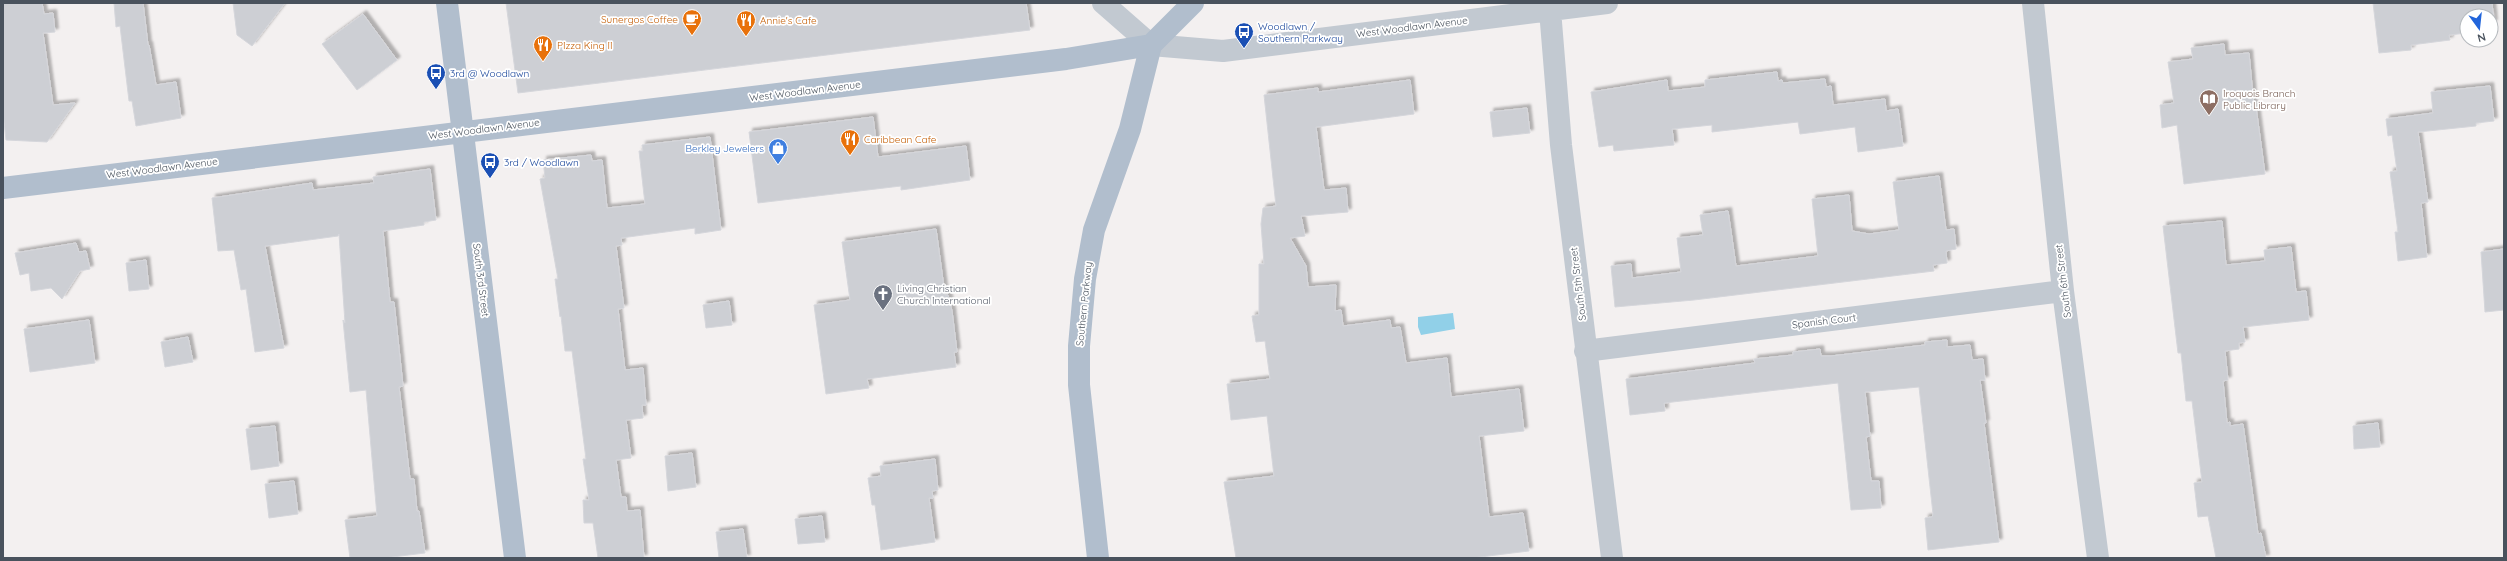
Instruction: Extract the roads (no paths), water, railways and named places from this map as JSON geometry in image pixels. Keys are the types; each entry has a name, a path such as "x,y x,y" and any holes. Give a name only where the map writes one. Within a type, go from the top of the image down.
{"main road":[{"name":"South 3rd Street","path":"446,3 514,558"},
{"path":"1150,45 1192,3"},
{"name":"West Woodlawn Avenue","path":"3,188 1066,59 1150,45"},
{"name":"Southern Parkway","path":"1098,558 1079,385 1078,346 1085,279 1094,230 1130,129 1150,45"}],"street":[{"path":"1103,3 1150,45"},
{"name":"West Woodlawn Avenue","path":"1150,45 1223,51 1607,3"},
{"name":"South 6th Street","path":"2033,3 2063,291 2098,558"},
{"name":"South 5th Street","path":"1550,10 1561,144 1585,351 1612,558"},
{"name":"Spanish Court","path":"1585,351 2063,291"}],"water":[{"path":"1453,313 1455,329 1421,335 1418,327 1418,317"}],"place":[{"name":"Sunergos Coffee","path":"692,36"},
{"name":"Annie's Cafe","path":"746,37"},
{"name":"Woodlawn / Southern Parkway","path":"1244,49"},
{"name":"PIzza King II","path":"543,62"},
{"name":"3rd @ Woodlawn","path":"436,90"},
{"name":"Iroquois Branch Public Library","path":"2209,116"},
{"name":"Caribbean Cafe","path":"850,156"},
{"name":"Berkley Jewelers","path":"778,165"},
{"name":"3rd / Woodlawn","path":"490,179"},
{"name":"Living Christian Church International","path":"883,311"}]}
